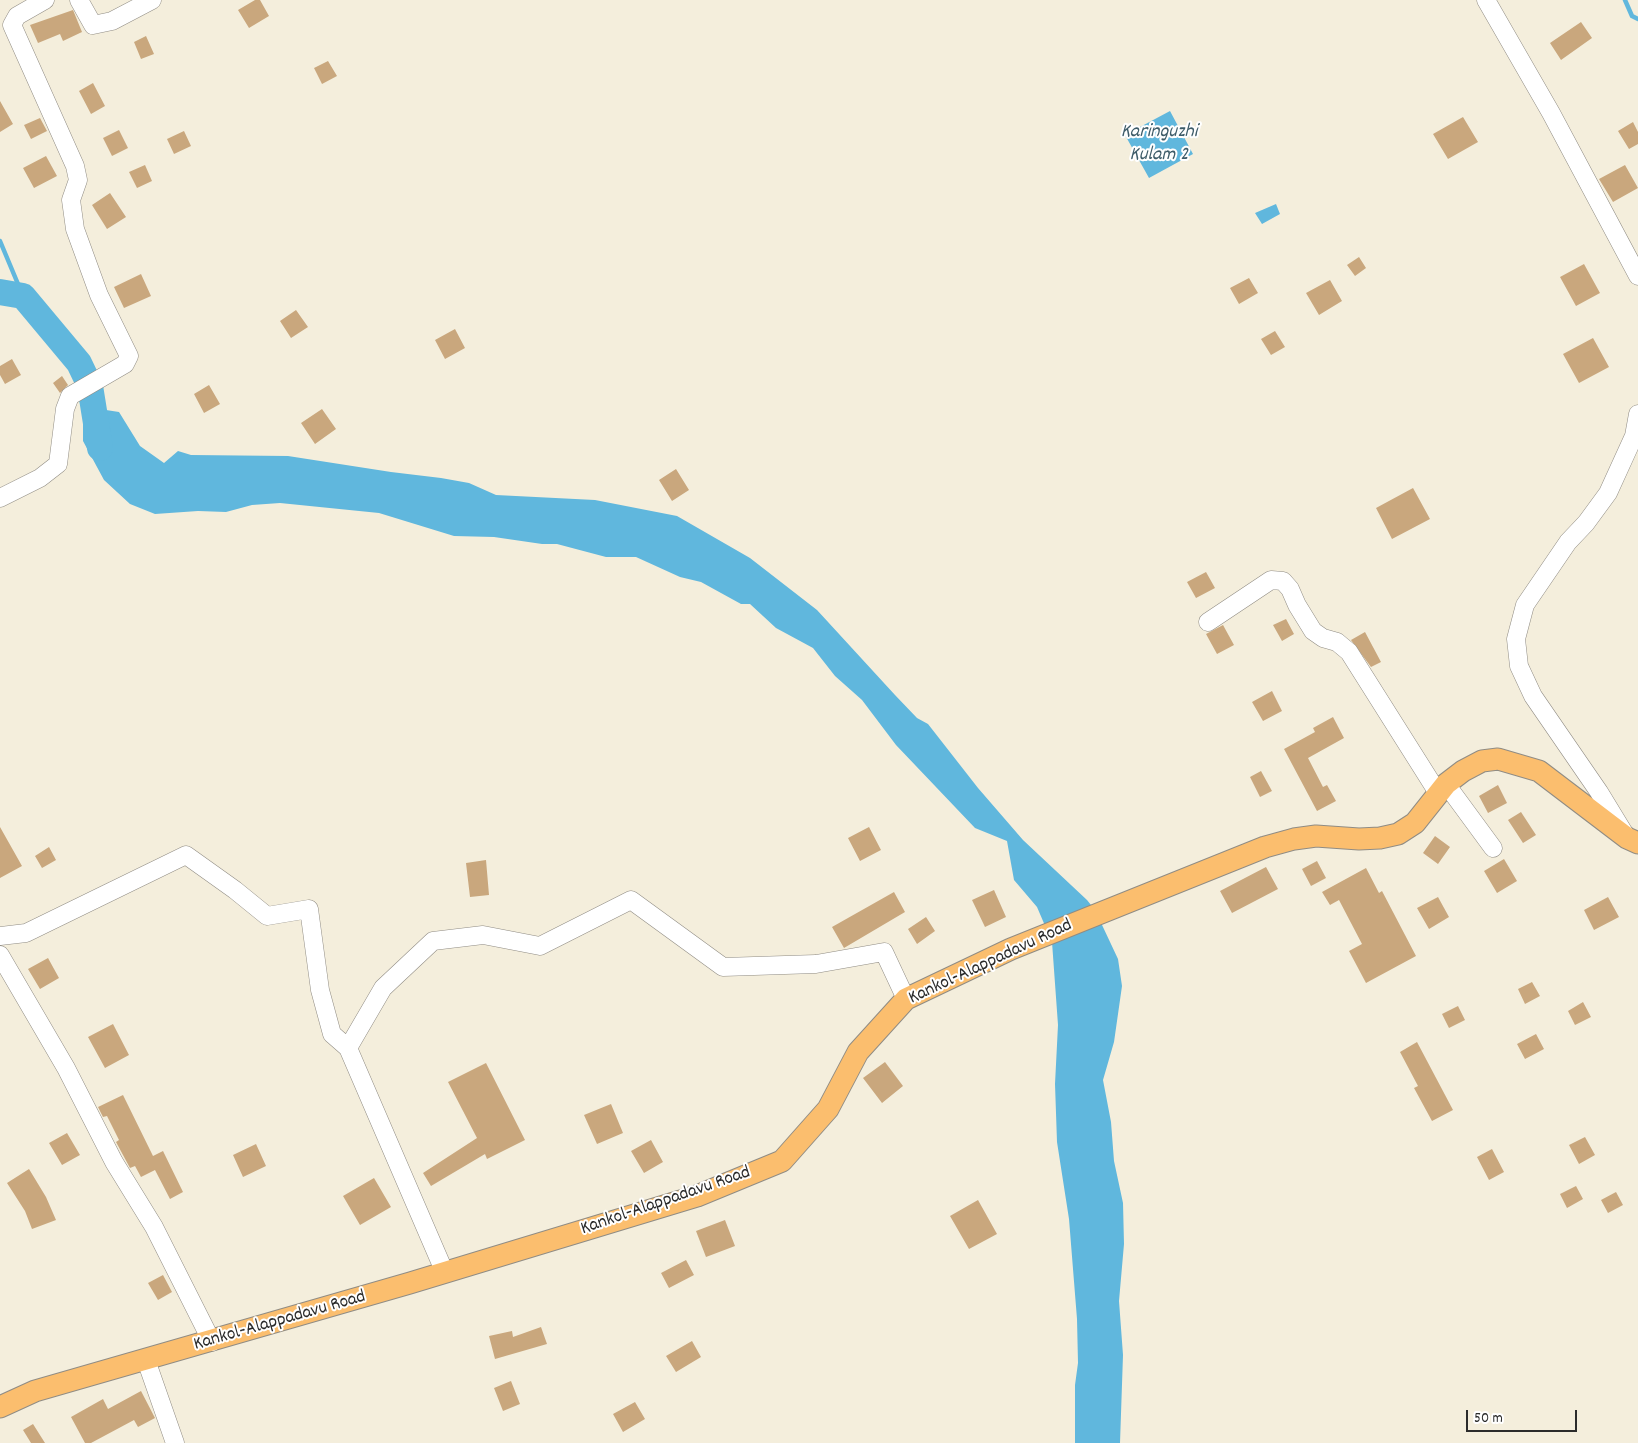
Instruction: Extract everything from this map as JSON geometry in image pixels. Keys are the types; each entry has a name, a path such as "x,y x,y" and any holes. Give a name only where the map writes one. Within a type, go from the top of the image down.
{"main road":[{"name":"Kankol-Alappadavu Road","path":"0,1407 35,1391 212,1342 697,1196 782,1161 828,1109 858,1052 906,999 1012,949 1265,847 1294,839 1316,836 1359,839 1380,838 1398,834 1415,823 1442,789 1463,771 1482,761 1498,759 1539,771 1633,840"}],"street":[{"path":"0,498 40,478 58,464 65,409 70,396 125,364 129,356 99,295 75,229 71,200 78,180 75,166 12,25 17,16 45,0"},
{"path":"79,0 93,25 112,21 152,0"},
{"path":"1486,0 1552,113 1638,276"},
{"path":"1633,840 1533,696 1519,666 1516,639 1525,604 1568,542 1586,523 1608,493 1634,436 1638,414"},
{"path":"1208,622 1272,580 1283,581 1290,589 1297,605 1313,631 1323,638 1337,642 1348,652 1442,789 1493,848"},
{"path":"0,936 26,933 186,855 235,890 267,916 309,909 320,990 332,1034 348,1048 445,1273"},
{"path":"348,1048 383,988 433,941 483,935 540,946 631,900 723,967 816,964 884,952 906,999"},
{"path":"0,955 66,1068 114,1162 154,1227 212,1342"},
{"path":"146,1360 175,1443"}],"water":[{"name":"Karinguzhi Kulam 2","path":"1170,111 1193,154 1149,178 1125,135"},
{"path":"1276,204 1280,214 1262,224 1255,213"},
{"path":"106,410 119,412 140,446 164,463 178,451 191,455 288,456 469,483 496,495 595,500 677,516 750,558 817,610 917,718 928,724 978,788 1023,840 1087,900 1095,910 1118,959 1122,986 1114,1042 1103,1080 1111,1122 1114,1161 1123,1203 1124,1244 1119,1301 1123,1355 1120,1443 1075,1443 1075,1385 1078,1363 1077,1319 1069,1219 1057,1142 1055,1084 1058,1025 1052,942 1037,907 1014,880 1007,841 975,828 896,745 862,700 835,676 813,648 776,628 750,604 741,604 701,582 680,577 636,557 606,557 557,544 542,544 494,537 454,536 379,513 280,503 252,505 226,512 198,511 155,514 130,504 104,480 83,441 83,420 86,414"}],"building":[{"path":"255,0 260,0 269,16 249,28 238,10"},
{"path":"73,10 82,32 63,41 60,34 38,43 30,25"},
{"path":"1581,22 1592,38 1561,60 1550,43"},
{"path":"146,36 154,54 141,59 134,42"},
{"path":"328,61 337,76 322,84 314,68"},
{"path":"93,83 105,106 91,114 79,91"},
{"path":"0,101 13,124 0,132"},
{"path":"1463,117 1478,142 1448,159 1433,134"},
{"path":"40,118 47,131 31,139 24,125"},
{"path":"1633,122 1638,132 1638,144 1629,149 1618,131"},
{"path":"119,130 128,148 112,156 103,138"},
{"path":"184,131 191,146 174,154 167,139"},
{"path":"46,156 57,176 34,188 23,168"},
{"path":"145,165 152,181 137,188 129,172"},
{"path":"1625,165 1638,188 1613,202 1599,179"},
{"path":"110,193 126,217 107,229 92,205"},
{"path":"1359,257 1366,268 1355,276 1347,265"},
{"path":"1584,264 1600,293 1576,306 1560,277"},
{"path":"141,274 151,296 124,308 114,287"},
{"path":"1249,278 1258,293 1239,304 1230,288"},
{"path":"1330,280 1342,301 1319,315 1306,293"},
{"path":"296,310 308,327 291,338 280,321"},
{"path":"455,329 465,348 445,359 435,340"},
{"path":"1275,331 1285,347 1271,355 1261,339"},
{"path":"1593,338 1609,367 1579,383 1563,354"},
{"path":"12,359 21,375 5,384 0,375 0,366"},
{"path":"62,376 68,385 60,393 53,383"},
{"path":"209,385 220,404 204,413 194,394"},
{"path":"322,409 336,429 315,444 301,423"},
{"path":"676,469 689,490 672,501 659,480"},
{"path":"1413,488 1430,519 1392,539 1376,508"},
{"path":"1206,572 1215,588 1196,598 1187,582"},
{"path":"1286,619 1294,634 1282,641 1273,625"},
{"path":"1223,625 1234,645 1217,654 1206,634"},
{"path":"1365,632 1381,662 1371,667 1351,640"},
{"path":"1272,691 1282,711 1263,721 1252,702"},
{"path":"1333,717 1344,738 1308,758 1323,787 1327,785 1336,801 1317,811 1284,749 1315,732 1313,728"},
{"path":"1261,771 1272,791 1260,797 1250,777"},
{"path":"1498,785 1507,803 1488,813 1479,796"},
{"path":"1521,812 1536,835 1523,843 1508,820"},
{"path":"0,827 22,866 0,878"},
{"path":"869,827 881,850 860,861 848,838"},
{"path":"1435,836 1450,847 1438,864 1423,853"},
{"path":"49,847 56,860 42,868 35,856"},
{"path":"1504,859 1517,881 1497,893 1484,871"},
{"path":"486,860 489,895 470,897 466,863"},
{"path":"1317,861 1326,878 1311,886 1302,869"},
{"path":"1266,867 1278,889 1232,913 1220,891"},
{"path":"1366,868 1379,893 1382,891 1416,956 1366,983 1349,951 1362,944 1339,900 1330,905 1322,892"},
{"path":"994,890 1006,917 985,927 972,900"},
{"path":"894,892 905,912 844,948 832,927"},
{"path":"1438,897 1449,917 1429,929 1417,908"},
{"path":"1608,897 1619,917 1594,930 1584,910"},
{"path":"926,917 935,931 917,944 908,929"},
{"path":"48,958 59,978 40,989 28,969"},
{"path":"1532,982 1540,996 1525,1004 1518,989"},
{"path":"1583,1002 1591,1017 1575,1025 1568,1011"},
{"path":"1458,1006 1465,1020 1449,1028 1442,1014"},
{"path":"113,1024 129,1055 105,1068 88,1037"},
{"path":"1536,1034 1544,1049 1525,1059 1517,1044"},
{"path":"1417,1042 1453,1110 1432,1121 1414,1088 1418,1086 1400,1052"},
{"path":"885,1062 903,1086 882,1103 863,1078"},
{"path":"486,1063 525,1140 487,1159 485,1154 431,1186 423,1173 477,1138 448,1082"},
{"path":"123,1095 153,1156 163,1151 183,1192 170,1199 155,1170 141,1177 135,1166 130,1168 116,1142 119,1140 107,1116 103,1117 98,1107"},
{"path":"611,1104 623,1133 597,1144 584,1115"},
{"path":"67,1133 80,1155 62,1165 49,1143"},
{"path":"1585,1137 1595,1155 1579,1164 1569,1145"},
{"path":"651,1140 663,1162 644,1173 631,1151"},
{"path":"256,1144 266,1166 243,1177 233,1155"},
{"path":"1492,1149 1504,1172 1489,1180 1477,1157"},
{"path":"29,1169 46,1197 56,1220 32,1229 25,1211 7,1183"},
{"path":"374,1178 391,1207 360,1225 343,1196"},
{"path":"1576,1186 1583,1199 1567,1208 1560,1194"},
{"path":"1616,1192 1623,1205 1608,1213 1601,1200"},
{"path":"978,1200 997,1234 969,1249 950,1216"},
{"path":"725,1220 735,1246 706,1257 696,1231"},
{"path":"686,1260 694,1275 669,1288 661,1273"},
{"path":"163,1275 172,1292 158,1300 148,1283"},
{"path":"541,1327 547,1344 495,1359 489,1336 512,1331 513,1337"},
{"path":"692,1341 701,1357 676,1372 666,1356"},
{"path":"511,1381 520,1404 503,1411 494,1388"},
{"path":"141,1391 155,1418 138,1427 134,1420 91,1443 85,1443 71,1417 103,1399 108,1409"},
{"path":"635,1402 645,1419 623,1432 613,1414"},
{"path":"33,1424 45,1443 31,1443 23,1430"}],"waterway":[{"path":"1625,0 1632,16 1638,19"},
{"path":"0,241 23,296"},
{"path":"0,292 23,296 79,363 90,386 100,448"}]}
